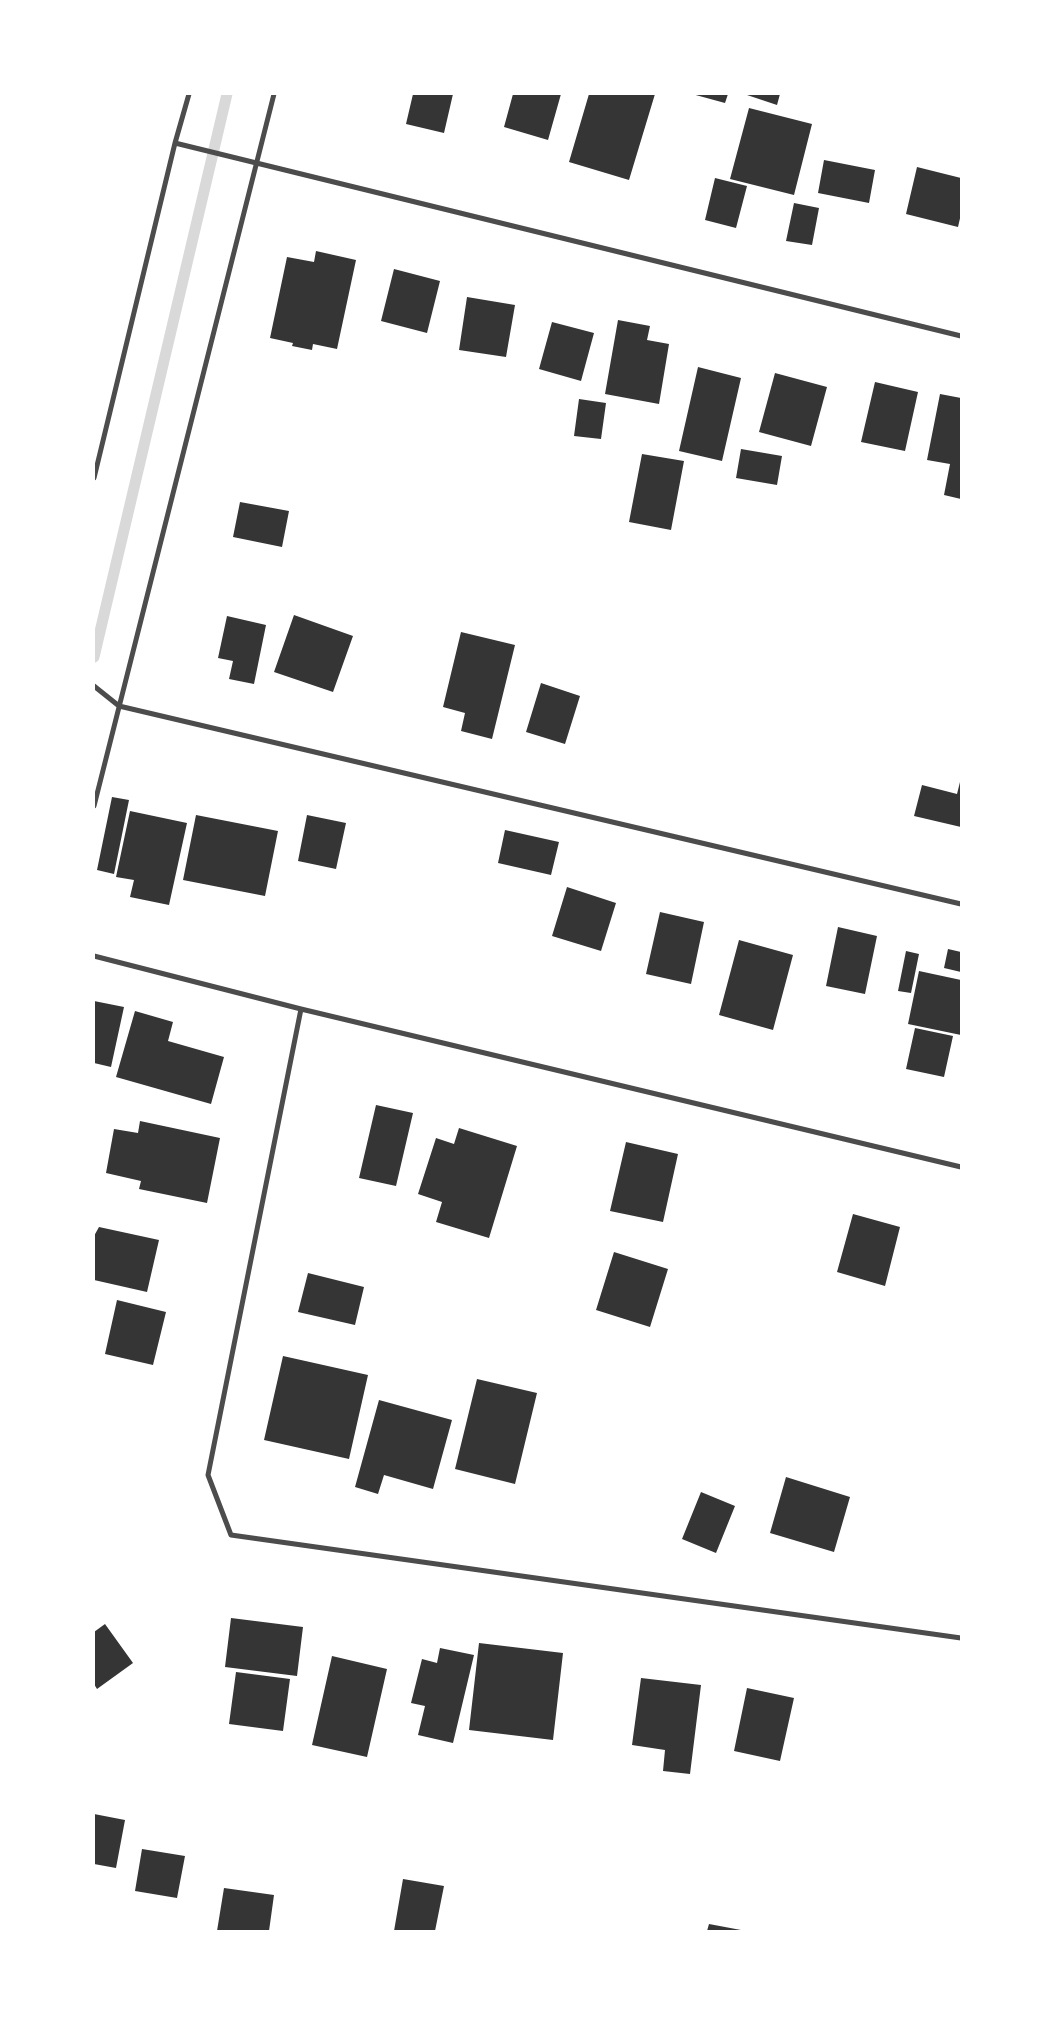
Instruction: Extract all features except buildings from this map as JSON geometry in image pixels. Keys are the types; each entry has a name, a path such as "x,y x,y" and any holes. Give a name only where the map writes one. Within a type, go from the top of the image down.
{"street":[{"path":"94,478 175,143 190,94"},
{"path":"94,806 274,94"},
{"path":"175,143 961,336"},
{"path":"94,686 119,706 961,904"},
{"path":"94,956 301,1009 961,1166"},
{"path":"301,1009 208,1475 231,1535 961,1638"}],"waterway":[{"path":"94,657 227,94"}]}
